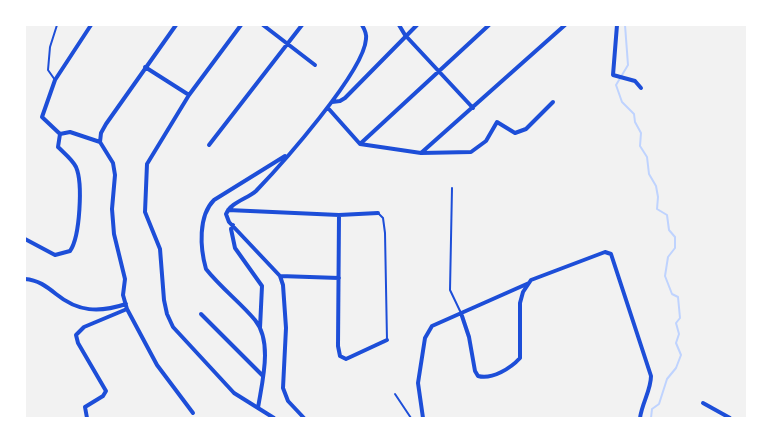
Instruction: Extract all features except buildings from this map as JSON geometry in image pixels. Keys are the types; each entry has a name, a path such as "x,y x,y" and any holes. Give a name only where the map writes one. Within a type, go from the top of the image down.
{"street":[{"path":"60,134 42,117 55,80 91,25"},
{"path":"176,25 106,124 101,133 100,142 113,163 115,175 112,209 114,234 125,279 124,295 127,310 157,365 193,413"},
{"path":"241,25 189,95 146,164 145,212 160,249 167,314 173,327 234,393 274,418"},
{"path":"263,25 315,65"},
{"path":"209,145 302,25"},
{"path":"304,418 288,401 283,388 286,328 283,285 280,276 233,225 227,217 228,210 254,192 328,108 365,46 366,31 362,25"},
{"path":"399,25 473,108"},
{"path":"332,102 345,98 417,25"},
{"path":"360,144 489,25"},
{"path":"421,154 565,25"},
{"path":"617,25 613,75 635,81 641,88"},
{"path":"145,67 189,95"},
{"path":"328,108 360,144 421,154 471,152 486,141 497,122 515,133 526,129 553,102"},
{"path":"60,134 70,132 100,142"},
{"path":"25,239 55,255 67,253 75,240 79,178 71,159 58,146 60,134"},
{"path":"258,408 263,376 263,336 260,328 206,269 203,221 207,207 214,200 289,153"},
{"path":"228,210 339,215 378,213"},
{"path":"339,215 338,346 340,356 346,359 387,340"},
{"path":"233,225 230,229 235,248 262,286 260,328"},
{"path":"423,418 418,383 425,338 432,326 530,282 605,252 612,254 651,376 651,384 641,409 640,418"},
{"path":"280,276 339,278"},
{"path":"25,279 39,282 70,305 81,309 102,310 126,304"},
{"path":"461,313 469,337 475,371 478,376 488,377 506,370 520,358 522,349 519,310 523,292 530,282"},
{"path":"87,418 85,407 103,396 106,391 78,342 76,335 84,327 127,310"},
{"path":"201,314 263,376"},
{"path":"703,403 730,418"}],"lane":[{"path":"55,80 48,70 50,47 57,25"},
{"path":"452,188 450,290 461,313"},
{"path":"378,213 383,218 385,233 387,340"},
{"path":"395,394 411,418"}],"waterway":[{"path":"625,25 628,65 616,85 622,102 634,114 635,122 641,133 640,146 647,157 649,174 656,186 658,197 657,209 667,215 669,230 675,237 675,248 668,257 665,276 672,294 678,297 680,318 676,323 679,334 676,343 681,355 676,368 667,379 659,404 652,409 651,418"}]}
